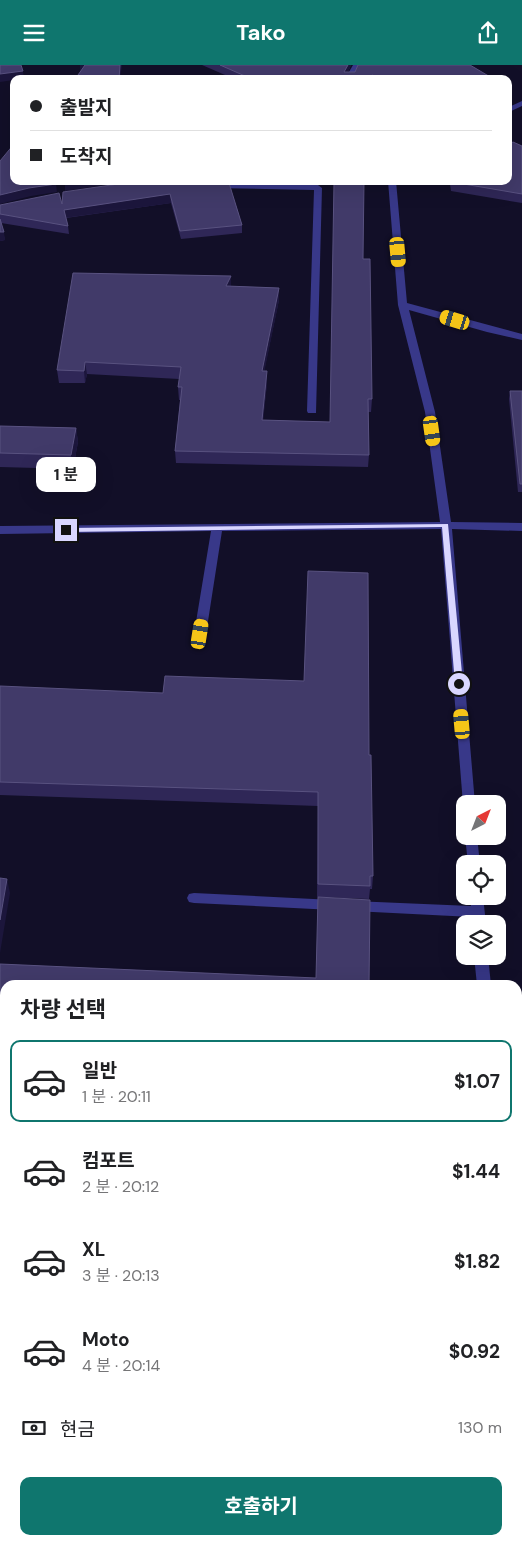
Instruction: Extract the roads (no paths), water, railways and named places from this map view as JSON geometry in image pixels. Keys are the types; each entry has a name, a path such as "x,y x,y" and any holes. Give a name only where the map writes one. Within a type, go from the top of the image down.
{"street":[{"path":"392,185 403,305 430,412 446,525 468,795"},
{"path":"203,186 318,188 312,411"},
{"path":"403,305 490,330 522,337"},
{"path":"0,530 446,525 522,527"},
{"path":"200,634 217,528"},
{"path":"194,898 456,916"},
{"path":"483,965 484,980"}]}
